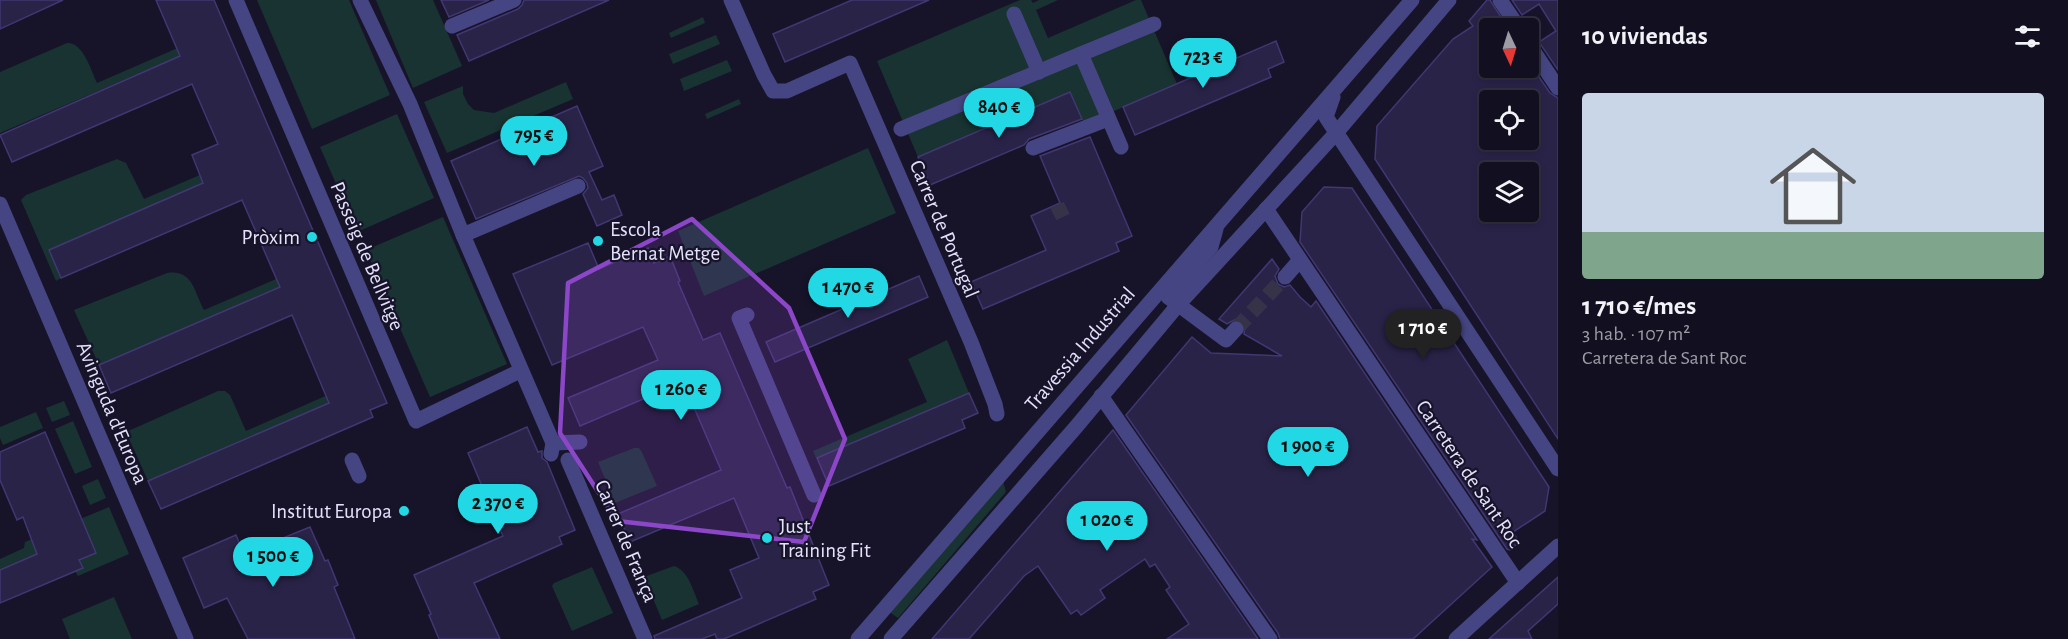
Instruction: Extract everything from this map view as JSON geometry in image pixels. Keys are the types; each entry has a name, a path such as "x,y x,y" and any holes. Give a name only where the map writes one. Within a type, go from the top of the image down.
{"street":[{"name":"Passeig de Bellvitge","path":"237,0 416,421 520,371"},
{"path":"360,0 410,104 552,449 580,442"},
{"path":"452,26 514,0"},
{"name":"Carrer de Portugal","path":"731,0 773,91 787,91 850,63 971,342 997,414"},
{"name":"Travessia Industrial","path":"858,639 1413,0"},
{"path":"891,639 1179,305 1337,132 1449,0"},
{"path":"1500,0 1512,18"},
{"path":"1014,14 1039,72"},
{"path":"901,129 1154,24"},
{"path":"1081,54 1120,147"},
{"path":"1539,60 1558,88"},
{"name":"Travessia Industrial","path":"1336,89 1326,117 1337,132"},
{"path":"1033,148 1108,119"},
{"path":"1337,132 1558,469"},
{"path":"463,235 578,186"},
{"name":"Avinguda d'Europa","path":"0,204 186,639"},
{"name":"Carretera de Sant Roc","path":"1266,209 1518,583"},
{"path":"1218,224 1211,247 1168,297 1226,340 1236,329"},
{"path":"1285,277 1299,261"},
{"path":"741,314 814,495"},
{"path":"1101,396 1270,639"},
{"path":"352,460 359,476"},
{"name":"Carrer de França","path":"568,460 645,639"},
{"path":"1456,639 1558,546"}],"highlighted area":[{"path":"692,219 789,308 845,439 804,542 617,521 560,433 568,283"}],"green space":[{"path":"257,0 349,0 390,95 312,129"},
{"path":"376,0 433,0 462,66 413,88"},
{"path":"1020,0 1031,0 1033,3 1039,0 1058,0 1036,10 1048,38 1136,0 1141,0 1177,84 1084,124 1070,92 918,157 877,61"},
{"path":"703,17 705,23 671,38 669,33"},
{"path":"226,27 229,35 0,133 0,72 67,43 78,47 82,52 97,83"},
{"path":"716,35 720,44 673,64 669,54"},
{"path":"727,60 732,71 684,91 680,79"},
{"path":"566,82 573,99 447,153 424,102 463,86 463,94 474,110 494,113"},
{"path":"739,99 741,104 707,119 705,114"},
{"path":"397,114 434,198 357,232 320,147"},
{"path":"274,143 279,151 49,250 61,278 56,281 21,200 26,195 117,159 126,163 144,199"},
{"path":"868,148 896,213 704,296 678,231"},
{"path":"443,217 507,364 430,397 366,250"},
{"path":"325,258 328,266 99,365 74,310 167,273 176,273 192,283 204,310"},
{"path":"947,340 969,393 816,458 813,451 927,402 908,359"},
{"path":"375,374 378,382 148,481 126,432 218,391 225,391 230,395 246,431"},
{"path":"64,401 70,415 52,422 46,408"},
{"path":"36,412 43,428 3,445 0,438 0,427"},
{"path":"73,421 92,467 75,474 55,429"},
{"path":"639,448 642,452 657,486 615,503 598,462"},
{"path":"98,479 106,498 90,505 82,486"},
{"path":"1003,481 1006,492 898,618 888,611"},
{"path":"109,507 129,554 78,576 75,571 83,567 79,560 96,553 0,570 0,559 24,548 25,542"},
{"path":"674,566 687,577 699,604 662,620 644,577"},
{"path":"592,567 613,613 572,631 552,586 554,583"},
{"path":"114,597 132,639 70,639 62,619"}],"building":[{"path":"0,0 63,0 0,29"},
{"path":"156,0 214,0 387,403 370,410 373,417 161,509 148,481 329,403 292,315 111,393 99,365 280,287 242,200 61,278 49,250 203,183 192,155 218,144 192,84 12,162 0,135 180,56"},
{"path":"441,0 489,0 449,17"},
{"path":"524,0 609,0 469,61 457,35 518,9"},
{"path":"852,0 929,0 785,62 773,34"},
{"path":"1487,0 1490,0 1502,18 1479,18 1479,78 1539,77 1550,93 1558,98 1558,439 1375,159 1377,126 1453,39 1473,26 1469,21"},
{"path":"1512,0 1558,0 1558,70 1539,42 1556,31 1539,4 1522,15"},
{"path":"1276,41 1284,62 1268,69 1271,77 1135,135 1123,107"},
{"path":"1070,92 1082,119 1029,139 1024,145 930,185 918,157"},
{"path":"577,106 603,166 589,172 602,200 614,195 622,215 597,226 583,194 588,188 587,183 579,176 476,219 451,161"},
{"path":"1090,137 1132,236 1116,243 1119,251 983,309 971,282 1046,250 1031,216 1060,203 1040,156"},
{"path":"1324,187 1352,188 1549,487 1545,511 1513,532 1519,542 1510,550 1507,549 1300,242 1302,212"},
{"path":"588,243 599,269 648,248 654,263 670,256 680,281 678,282 703,340 720,333 787,488 790,487 829,585 813,592 816,599 724,639 717,639 715,634 702,639 655,639 654,636 742,598 730,570 759,558 734,498 630,542 618,514 721,470 683,382 580,426 568,398 658,360 643,327 552,365 513,274"},
{"path":"1272,259 1279,269 1275,276 1278,284 1284,287 1290,285 1311,307 1316,301 1477,540 1472,539 1492,567 1413,639 1280,639 1126,415 1192,337 1211,353 1282,356 1244,334 1245,327 1242,321 1234,320 1227,324 1219,319"},
{"path":"919,276 928,297 775,362 766,342"},
{"path":"969,393 978,413 962,420 965,428 829,486 817,458"},
{"path":"527,427 538,452 542,451 542,458 547,462 575,530 559,537 562,544 474,583 500,639 439,639 414,575 503,536 468,453"},
{"path":"1113,430 1258,639 1167,639 1189,624 1166,590 1170,587 1155,564 1150,567 1145,559 1100,590 1105,598 1081,615 1077,610 1071,614 1038,566 1024,576 969,639 932,639"},
{"path":"45,432 96,553 79,560 83,568 0,603 0,570 37,554 23,517 17,520 0,480 0,452"},
{"path":"310,527 325,561 328,560 338,585 334,587 355,639 248,639 227,598 204,608 183,558 236,535 244,554"},
{"path":"1558,577 1558,604 1528,631 1532,639 1489,639"}],"tunnel":[{"path":"1057,205 1063,217"},
{"path":"1236,329 1285,277"}],"place":[{"name":"Pròxim","path":"312,237"},
{"name":"Escola Bernat Metge","path":"598,241"},
{"name":"Institut Europa","path":"404,511"},
{"name":"Just Training Fit","path":"767,538"}]}
